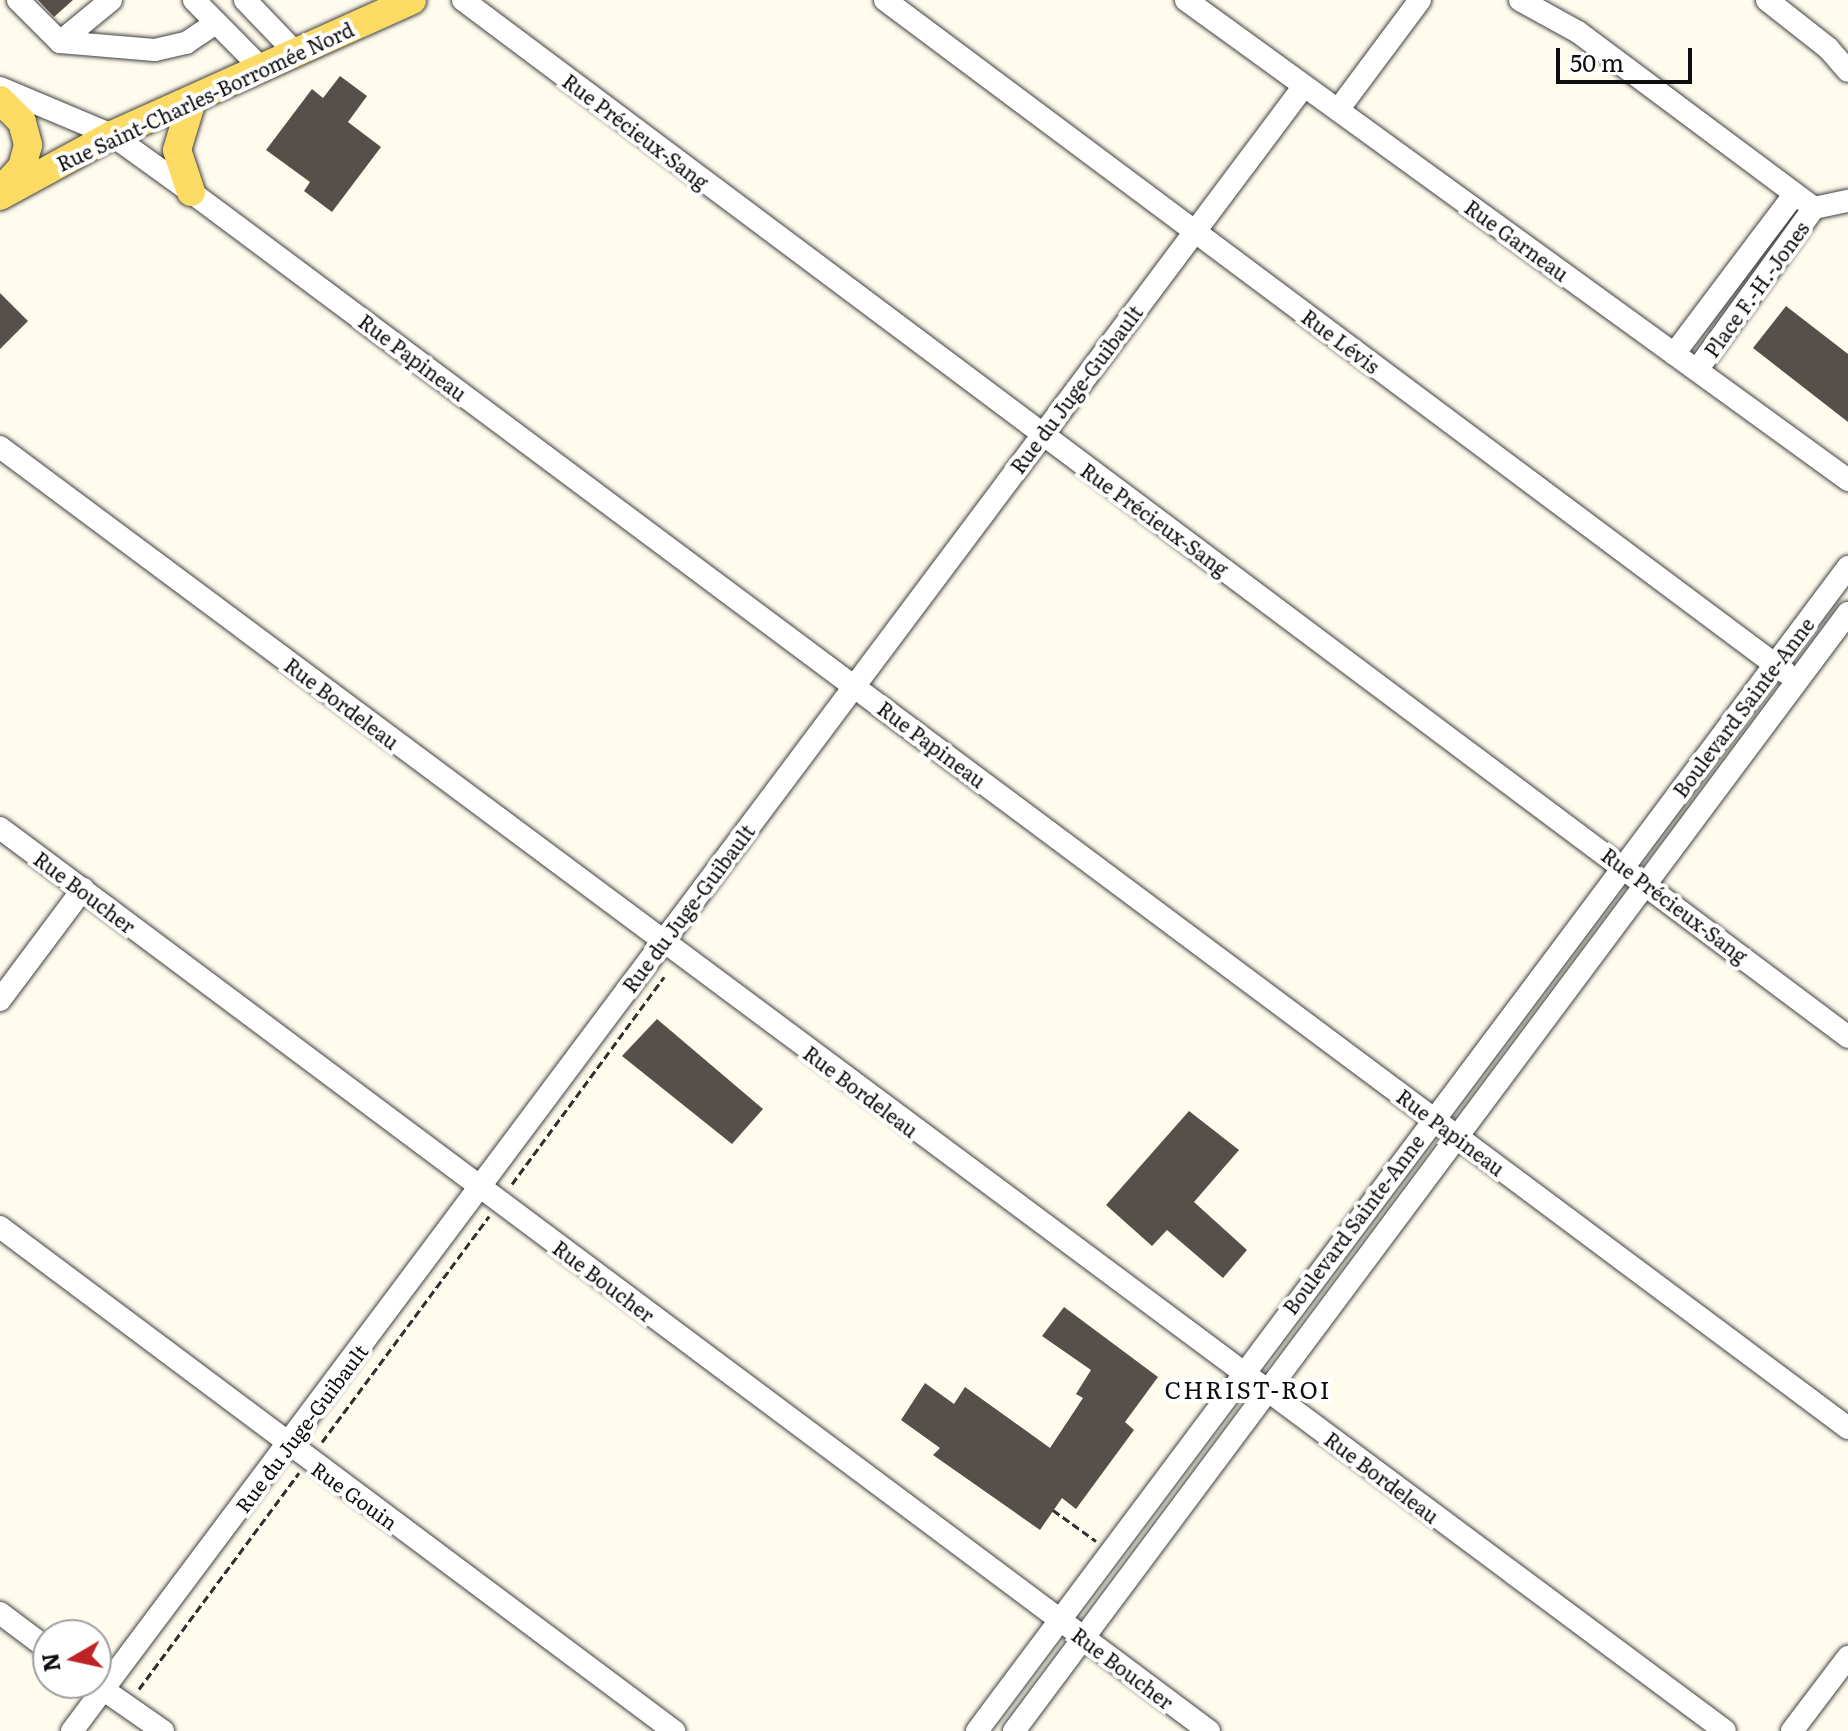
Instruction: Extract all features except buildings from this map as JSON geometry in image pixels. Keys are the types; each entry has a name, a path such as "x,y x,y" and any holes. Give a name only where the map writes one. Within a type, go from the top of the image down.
{"main road":[{"name":"Rue Saint-Charles-Borromée Nord","path":"0,194 112,135 191,104 412,0"},
{"path":"0,100 22,122 28,145 22,167 0,194"},
{"path":"191,104 177,150 191,192"}],"street":[{"path":"18,0 60,42 155,50 186,43 216,23"},
{"path":"60,42 111,0"},
{"path":"194,0 263,70"},
{"path":"245,0 297,54"},
{"name":"Rue Précieux-Sang","path":"463,0 1042,436 1646,882 1848,1037"},
{"name":"Rue Lévis","path":"885,0 1798,681"},
{"name":"Rue Garneau","path":"1186,0 1848,480"},
{"path":"1338,110 1420,0"},
{"name":"Place F.-H.-Jones","path":"1520,0 1578,32 1814,208"},
{"path":"1767,0 1828,48 1848,71"},
{"name":"Rue du Juge-Guibault","path":"112,1668 288,1447 1304,86"},
{"name":"Rue Papineau","path":"0,88 112,135 191,192 1848,1428"},
{"name":"Place F.-H.-Jones","path":"1674,354 1794,195"},
{"name":"Place F.-H.-Jones","path":"1697,370 1814,208 1848,201"},
{"name":"Rue Bordeleau","path":"0,447 662,943 1725,1731"},
{"name":"Boulevard Sainte-Anne","path":"977,1731 1848,567"},
{"name":"Boulevard Sainte-Anne","path":"1014,1731 1265,1390 1848,613"},
{"name":"Rue Boucher","path":"0,828 1209,1731"},
{"path":"0,1000 83,889"},
{"name":"Rue Gouin","path":"0,1227 288,1447 674,1731"},
{"path":"0,1613 32,1637"},
{"path":"1792,1731 1848,1657"},
{"path":"112,1696 163,1731"},
{"name":"Rue du Juge-Guibault","path":"72,1731 90,1699"}],"path":[{"path":"1053,1510 1112,1552"}],"district":[{"name":"CHRIST-ROI","path":"1248,1389"}]}
